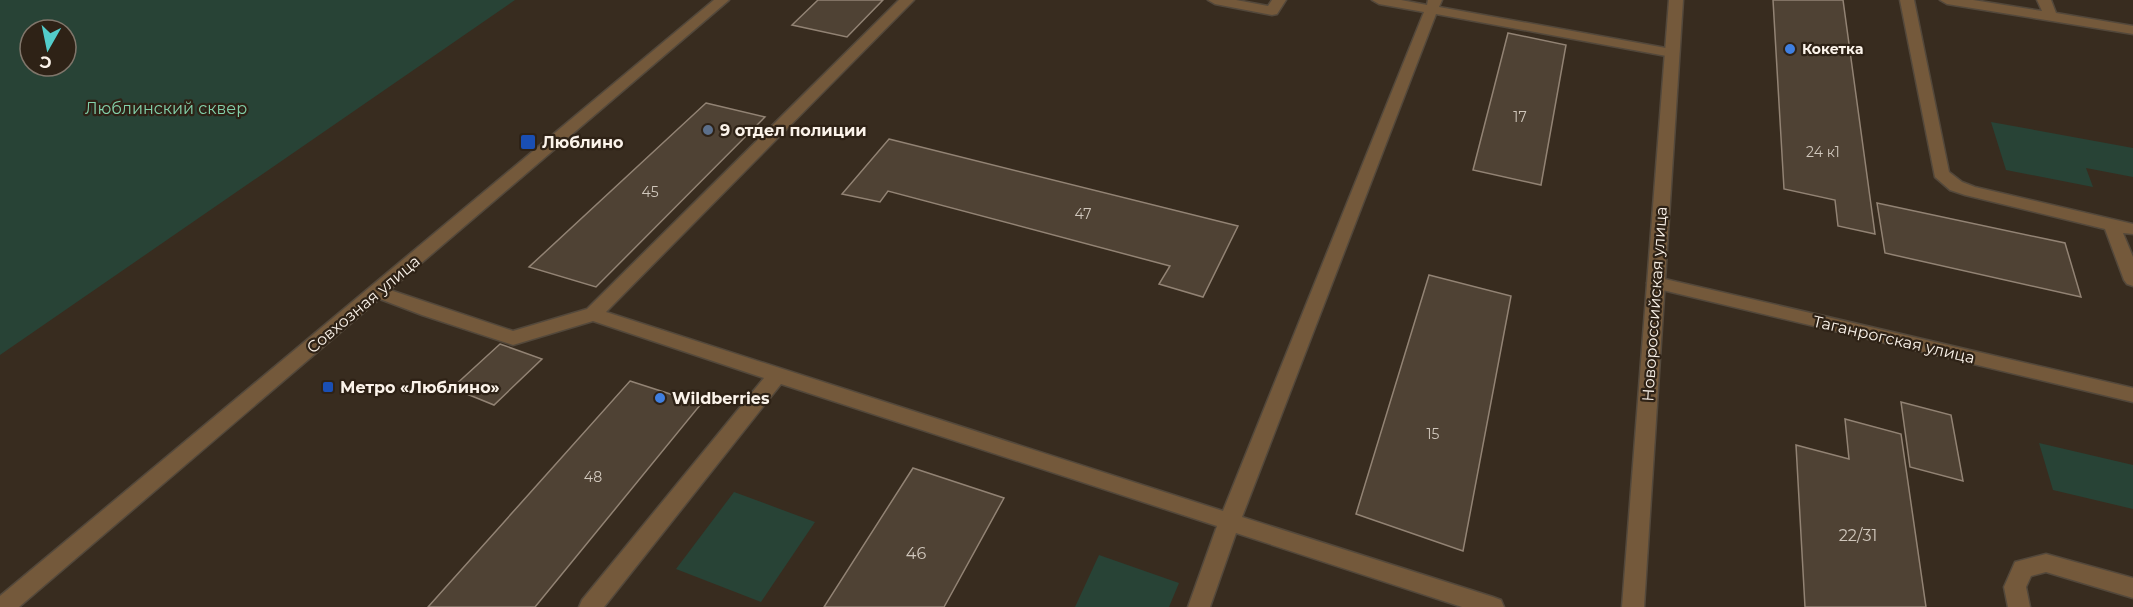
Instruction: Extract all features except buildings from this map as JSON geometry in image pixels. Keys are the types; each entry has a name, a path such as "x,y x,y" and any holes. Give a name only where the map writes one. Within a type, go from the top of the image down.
{"street":[{"name":"Совхозная улица","path":"3,607 722,0"},
{"path":"378,292 513,338 593,314 907,0"},
{"path":"1215,0 1272,11 1279,0"},
{"path":"1379,0 1433,5 1672,53"},
{"name":"Новороссийская улица","path":"1632,607 1676,0"},
{"path":"1907,0 1941,174 1956,186 1971,191 2133,229"},
{"path":"1947,0 2133,30"},
{"path":"2044,0 2051,16"},
{"path":"1199,607 1229,522 1433,5"},
{"path":"2112,225 2133,280"},
{"name":"Таганрогская улица","path":"1656,283 2133,395"},
{"path":"593,314 1493,607"},
{"path":"590,607 777,375"},
{"path":"2019,607 2015,587 2023,569 2046,563 2133,588"}],"green space":[{"name":"Люблинский сквер","path":"0,0 515,0 0,355"},
{"path":"1991,122 2133,148 2133,177 2086,168 2093,187 2006,170"},
{"path":"2039,443 2133,465 2133,509 2053,490"},
{"path":"734,492 815,522 761,602 676,569"},
{"path":"1099,555 1179,583 1169,607 1075,607"}],"place":[{"name":"Кокетка","path":"1790,49"},
{"name":"9 отдел полиции","path":"708,130"},
{"name":"Люблино","path":"528,142"},
{"name":"Метро «Люблино»","path":"328,387"},
{"name":"Wildberries","path":"660,398"}]}
